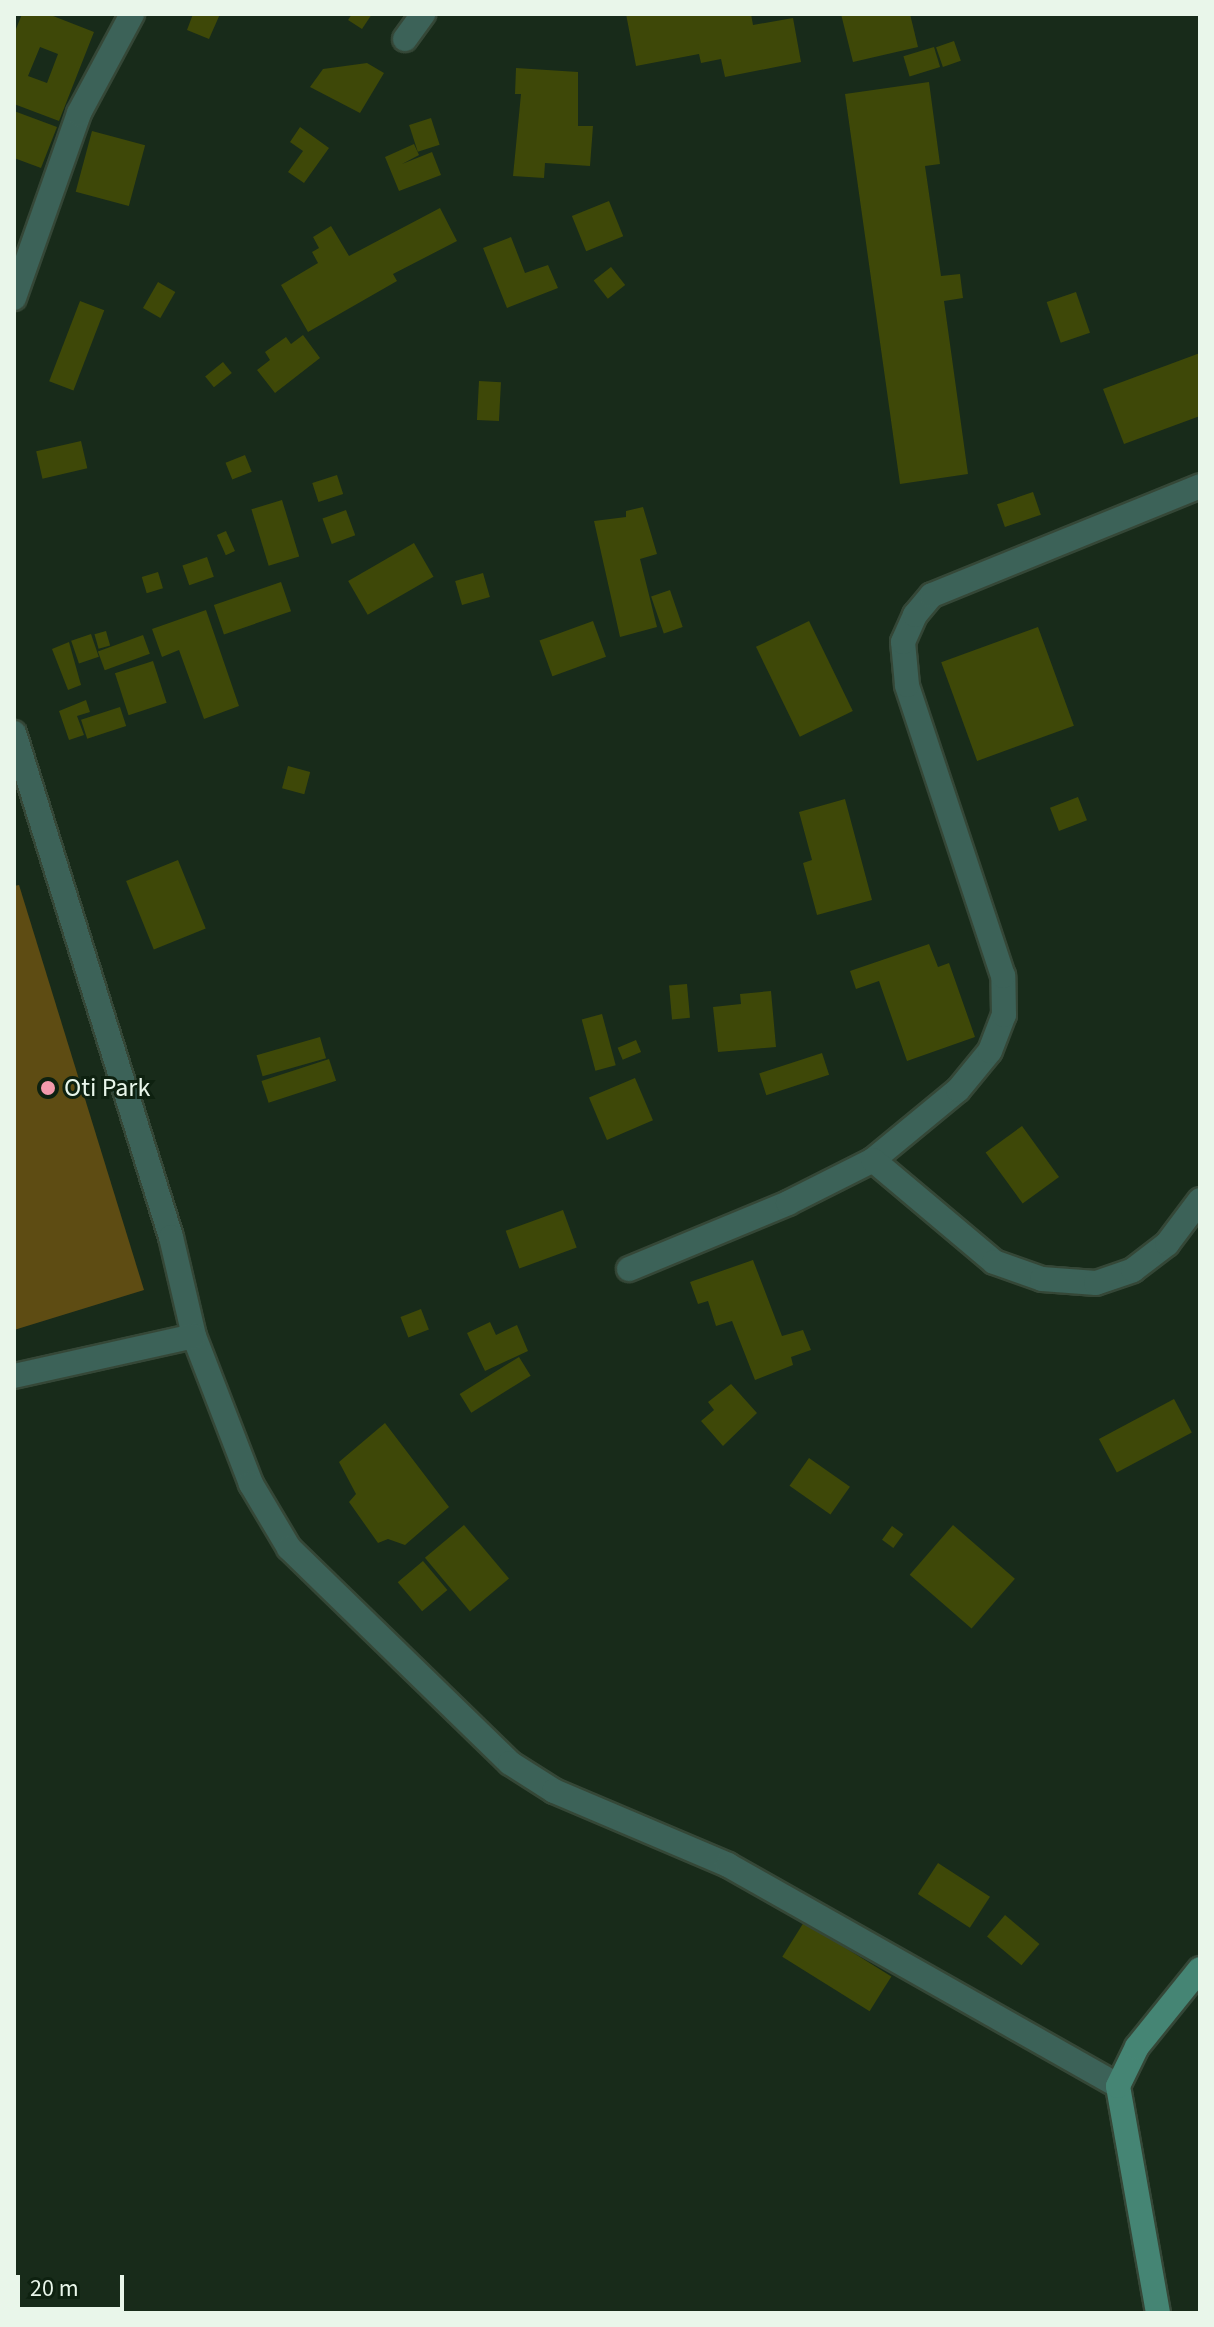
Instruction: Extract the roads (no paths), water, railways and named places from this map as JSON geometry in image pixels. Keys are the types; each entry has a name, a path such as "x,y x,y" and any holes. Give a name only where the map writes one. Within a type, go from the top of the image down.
{"street":[{"path":"14,298 79,113 132,14"},
{"path":"405,39 423,14"},
{"path":"629,1269 788,1203 873,1160 958,1090 990,1051 1004,1015 1003,976 907,685 903,642 915,615 932,595 1200,486"},
{"path":"14,733 171,1237 194,1336 251,1484 289,1548 510,1763 554,1791 728,1865 1118,2086"},
{"path":"873,1160 994,1262 1042,1279 1096,1283 1133,1270 1167,1244 1200,1200"},
{"path":"14,1376 194,1336"},
{"path":"1158,2313 1118,2086 1137,2047 1200,1969"}],"place":[{"name":"Oti Park","path":"48,1088"}]}
